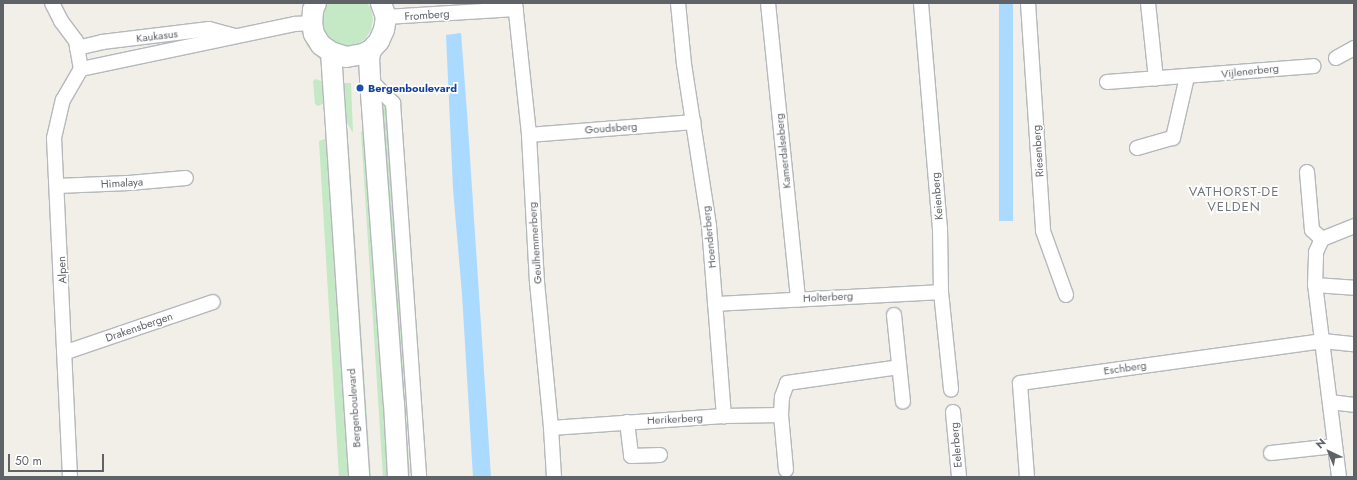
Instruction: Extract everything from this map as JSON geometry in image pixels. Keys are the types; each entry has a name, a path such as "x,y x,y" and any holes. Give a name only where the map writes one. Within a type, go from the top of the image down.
{"main road":[{"path":"316,3 303,24 314,34 321,45 338,56 355,57 371,50"},
{"path":"383,10 384,30 371,50 369,58 398,477"},
{"name":"Bergenboulevard","path":"331,52 359,477"}],"street":[{"path":"52,3 61,21 76,41 81,69"},
{"name":"Hoenderberg","path":"678,3 684,64 709,226 724,416"},
{"name":"Kamerdalseberg","path":"768,3 798,299"},
{"name":"Keienberg","path":"921,3 940,228 941,292 951,389"},
{"name":"Riesenberg","path":"1028,3 1043,231 1066,295"},
{"path":"1148,3 1156,79"},
{"name":"Fromberg","path":"383,10 515,6"},
{"name":"Geulhemmerberg","path":"515,6 529,134 537,282 551,428 554,477"},
{"name":"Kaukasus","path":"81,69 303,24"},
{"name":"Kaukasus","path":"77,48 102,42 209,29 238,36"},
{"path":"1336,58 1354,48"},
{"name":"Vijlenerberg","path":"1107,82 1187,77 1313,66"},
{"name":"Alpen","path":"70,477 66,352 58,186 54,138 63,100 81,69"},
{"path":"1137,148 1173,138 1187,77"},
{"path":"370,80 393,103 419,477"},
{"name":"Goudsberg","path":"529,134 693,122"},
{"path":"1307,172 1312,230 1322,239"},
{"name":"Himalaya","path":"58,186 128,183 186,178"},
{"path":"1339,477 1315,285 1316,252 1322,239 1354,226"},
{"path":"1315,285 1354,288"},
{"name":"Holterberg","path":"715,304 941,292"},
{"name":"Drakensbergen","path":"66,352 213,302"},
{"path":"894,315 903,402"},
{"path":"1323,341 1354,344"},
{"name":"Eschberg","path":"1027,477 1020,383 1323,341"},
{"path":"786,470 780,415 782,397 787,383 899,367"},
{"path":"1330,402 1354,405"},
{"name":"Eelerberg","path":"953,412 959,477"},
{"path":"724,416 780,415"},
{"name":"Herikerberg","path":"551,428 724,416"},
{"path":"626,422 631,456 660,455"},
{"path":"1271,453 1335,446"}],"green space":[{"path":"327,3 367,3 371,8 373,19 371,30 365,39 356,45 345,46 335,43 326,36 321,26 321,16"},
{"path":"300,29 310,35 325,65 307,46"},
{"path":"316,79 326,83 325,103 318,106 315,104 313,81"},
{"path":"336,83 351,83 353,133 340,111"},
{"path":"376,93 388,104 393,209 397,224 394,224 410,477 400,477"},
{"path":"364,131 393,477 383,477 361,132"},
{"path":"344,135 349,151 371,477 362,477"},
{"path":"328,138 350,477 339,477 319,141"}],"water":[{"path":"999,3 1013,3 1013,221 999,221"},
{"path":"461,33 491,477 473,477 462,294 453,189 446,35"}],"place":[{"name":"Bergenboulevard","path":"360,88"}],"district":[{"name":"VATHORST-DE VELDEN","path":"1234,200"}]}
